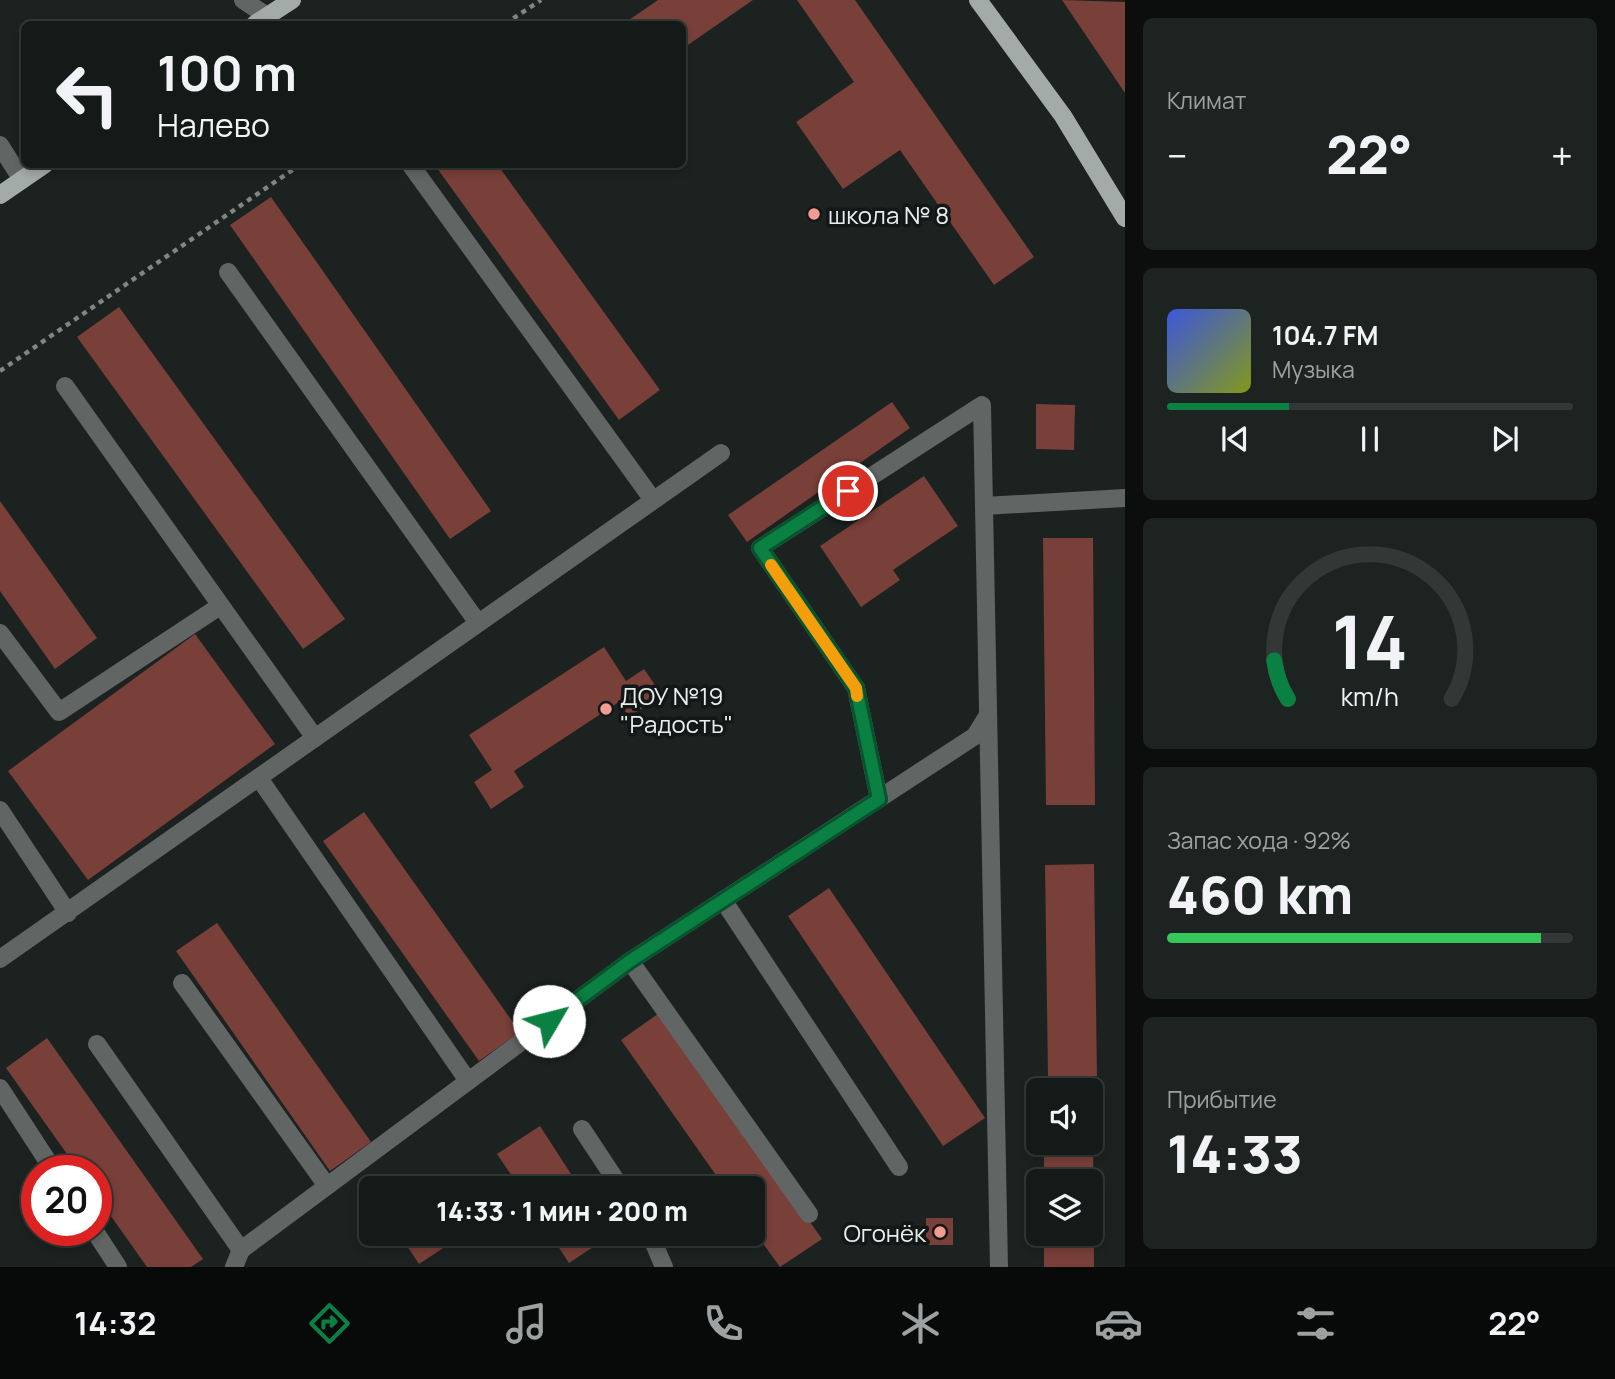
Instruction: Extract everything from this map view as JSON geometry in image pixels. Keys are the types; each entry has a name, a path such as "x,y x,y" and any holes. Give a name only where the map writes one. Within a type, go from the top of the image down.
{"main road":[{"path":"261,20 292,0"},
{"path":"978,0 1063,116 1125,215"},
{"path":"0,195 39,168"}],"street":[{"path":"243,0 261,20"},
{"path":"0,145 22,180"},
{"path":"413,168 653,500"},
{"path":"228,272 478,623"},
{"path":"65,386 314,738"},
{"path":"879,799 856,688 760,548 982,405 999,1267"},
{"path":"0,959 721,453"},
{"path":"984,506 1125,498"},
{"path":"0,633 59,712 220,606"},
{"path":"234,1267 241,1250 630,961 975,736 988,715"},
{"path":"258,778 468,1082"},
{"path":"0,810 68,913"},
{"path":"723,900 899,1167"},
{"path":"630,961 808,1214"},
{"path":"182,983 327,1186"},
{"path":"97,1044 241,1250"},
{"path":"0,1088 44,1155"},
{"path":"582,1129 613,1176"},
{"path":"104,1246 118,1267"},
{"path":"655,1246 664,1267"}],"path":[{"path":"510,21 541,0"},
{"path":"0,371 295,168"}],"building":[{"path":"658,0 753,0 686,46 686,21 627,21"},
{"path":"797,0 855,0 1034,257 994,285 900,150 843,189 796,122 854,82"},
{"path":"1062,0 1125,2 1125,93"},
{"path":"437,168 500,168 660,390 619,420"},
{"path":"271,197 491,511 450,539 230,225"},
{"path":"119,307 345,619 303,649 77,337"},
{"path":"892,402 910,428 747,542 728,515"},
{"path":"1036,404 1075,405 1074,450 1036,449"},
{"path":"924,476 958,526 893,570 900,580 861,607 820,546"},
{"path":"0,501 97,638 55,669 0,591"},
{"path":"1043,538 1093,538 1095,805 1046,805"},
{"path":"195,634 275,744 88,880 8,771"},
{"path":"604,647 626,681 644,669 662,695 629,717 619,702 514,771 524,787 491,809 474,782 492,770 469,735"},
{"path":"364,812 520,1032 479,1061 323,841"},
{"path":"1094,864 1097,1076 1048,1077 1045,865"},
{"path":"829,888 985,1118 943,1146 788,916"},
{"path":"217,923 371,1142 330,1171 176,951"},
{"path":"662,1011 822,1239 780,1267 765,1246 765,1176 717,1176 621,1040"},
{"path":"47,1038 203,1259 191,1267 147,1267 112,1218 112,1155 68,1155 6,1068"},
{"path":"540,1126 572,1176 512,1176 497,1154"},
{"path":"1044,1155 1093,1155 1093,1169 1044,1169"},
{"name":"Огонёк","path":"926,1218 953,1218 953,1245 926,1245"},
{"path":"407,1246 446,1246 419,1264"},
{"path":"558,1246 595,1246 569,1263"},
{"path":"1044,1246 1094,1246 1094,1267 1044,1267"}],"slow traffic":[{"path":"771,565 856,688 857,696"}],"place":[{"name":"школа № 8","path":"814,214"},
{"name":"ДОУ №19 \"Радость\"","path":"606,709"},
{"name":"Огонёк","path":"940,1232"}],"route":[{"path":"549,1021 630,961 879,799 856,688 760,548 848,491"}]}
